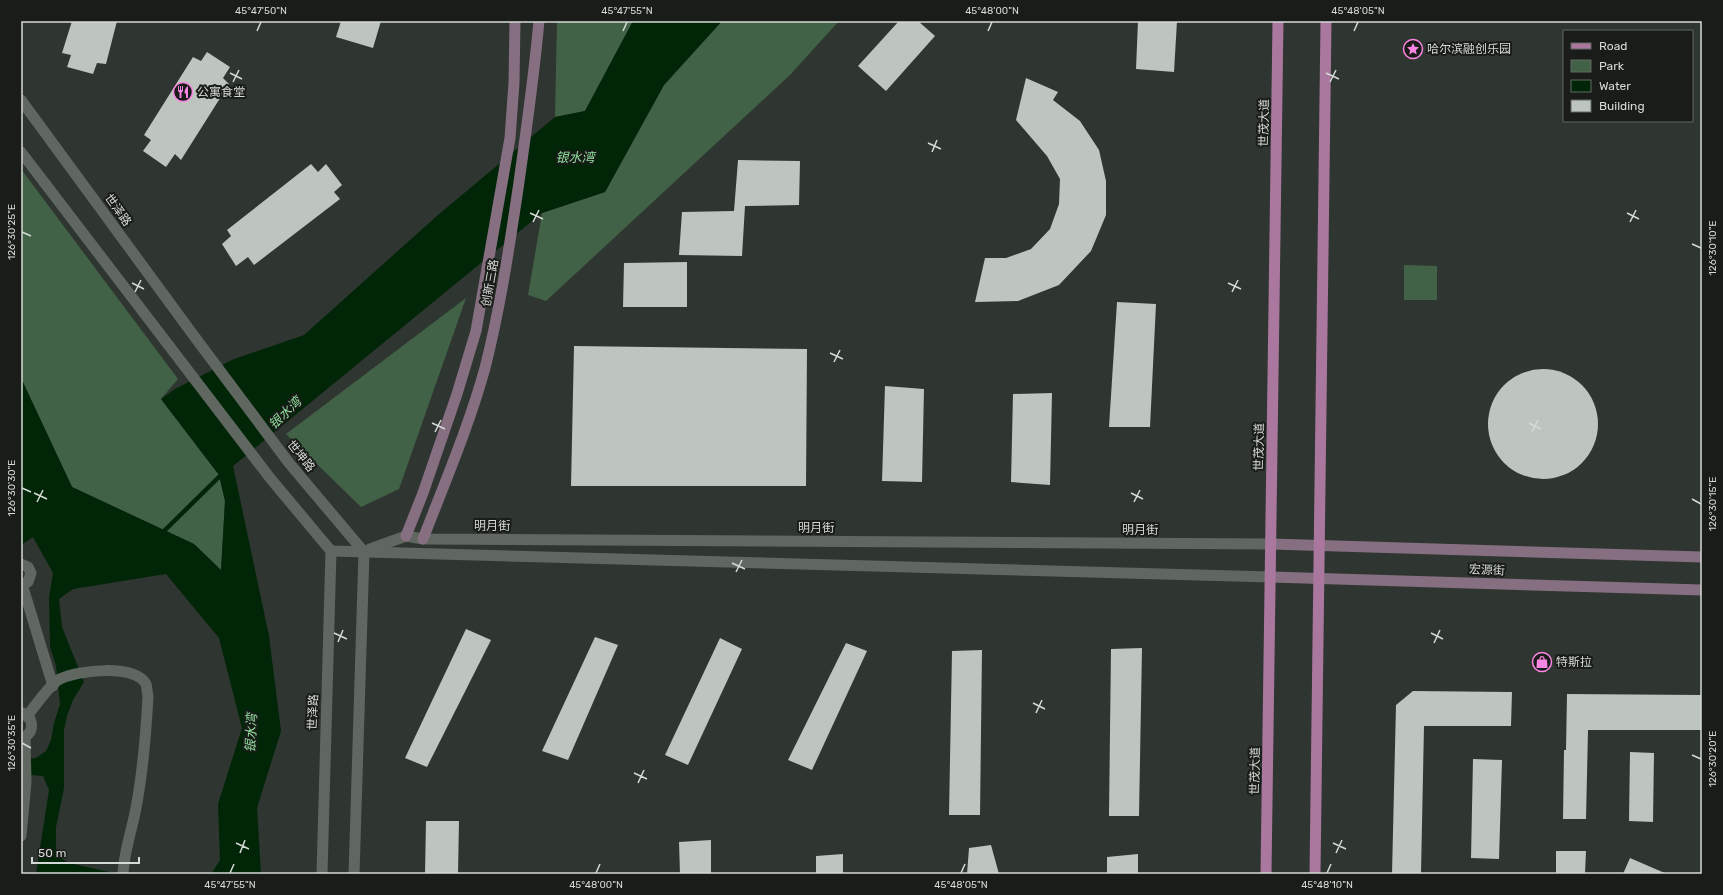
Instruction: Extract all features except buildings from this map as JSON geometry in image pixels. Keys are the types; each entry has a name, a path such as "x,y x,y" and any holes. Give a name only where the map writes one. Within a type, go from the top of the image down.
{"main road":[{"name":"创新三路","path":"406,536 423,493 459,387 476,331 510,138 514,83 515,21"},
{"name":"创新三路","path":"423,538 473,407 496,321 509,252 535,67 539,21"},
{"name":"世茂大道","path":"1266,874 1278,21"},
{"path":"1315,874 1326,21"},
{"name":"宏源街","path":"1271,544 1702,557"},
{"name":"宏源街","path":"1271,577 1702,590"}],"street":[{"name":"世泽路","path":"21,100 194,336"},
{"path":"21,152 270,478 331,551"},
{"name":"世坤路","path":"194,336 289,463 364,552"},
{"name":"明月街","path":"364,552 406,536 423,538 1271,544"},
{"name":"明月街","path":"331,551 1271,577"},
{"name":"世泽路","path":"322,874 331,551"},
{"path":"354,874 364,552"},
{"path":"21,564 28,567 31,573 28,582 21,584 56,682"},
{"path":"21,836 26,782 26,755 23,738 31,731 32,727 32,723 24,714 56,682 83,673 120,671 131,673 139,677 146,684 148,696 140,784 135,814 123,862 123,874"}],"green space":[{"path":"557,21 633,21 585,111 555,117"},
{"path":"722,21 839,21 790,75 546,301 528,295 542,213 605,192 664,85"},
{"path":"21,169 178,379 161,399 219,475 225,501 221,570 194,544 72,487 21,378"},
{"path":"1404,265 1437,266 1437,300 1404,300"},
{"path":"466,298 399,489 361,507 286,434"}],"water":[{"path":"633,21 722,21 664,85 605,192 542,213 233,466 269,636 281,731 257,808 261,874 211,874 220,860 218,804 242,728 219,638 166,574 73,589 59,599 62,627 84,682 73,700 64,730 64,788 56,827 56,848 59,857 69,863 118,874 36,874 49,790 43,776 21,774 21,759 36,758 46,751 51,740 54,723 60,704 56,666 50,647 49,598 53,573 33,537 21,545 21,378 72,487 194,544 221,570 225,501 219,475 161,399 175,389 234,359 304,335 438,215 555,117 585,111"}],"waterway":[{"name":"银水湾","path":"161,534 223,473"}],"place":[{"name":"哈尔滨融创乐园","path":"1413,49"},
{"name":"公寓食堂","path":"183,92"},
{"name":"特斯拉","path":"1542,662"}]}
